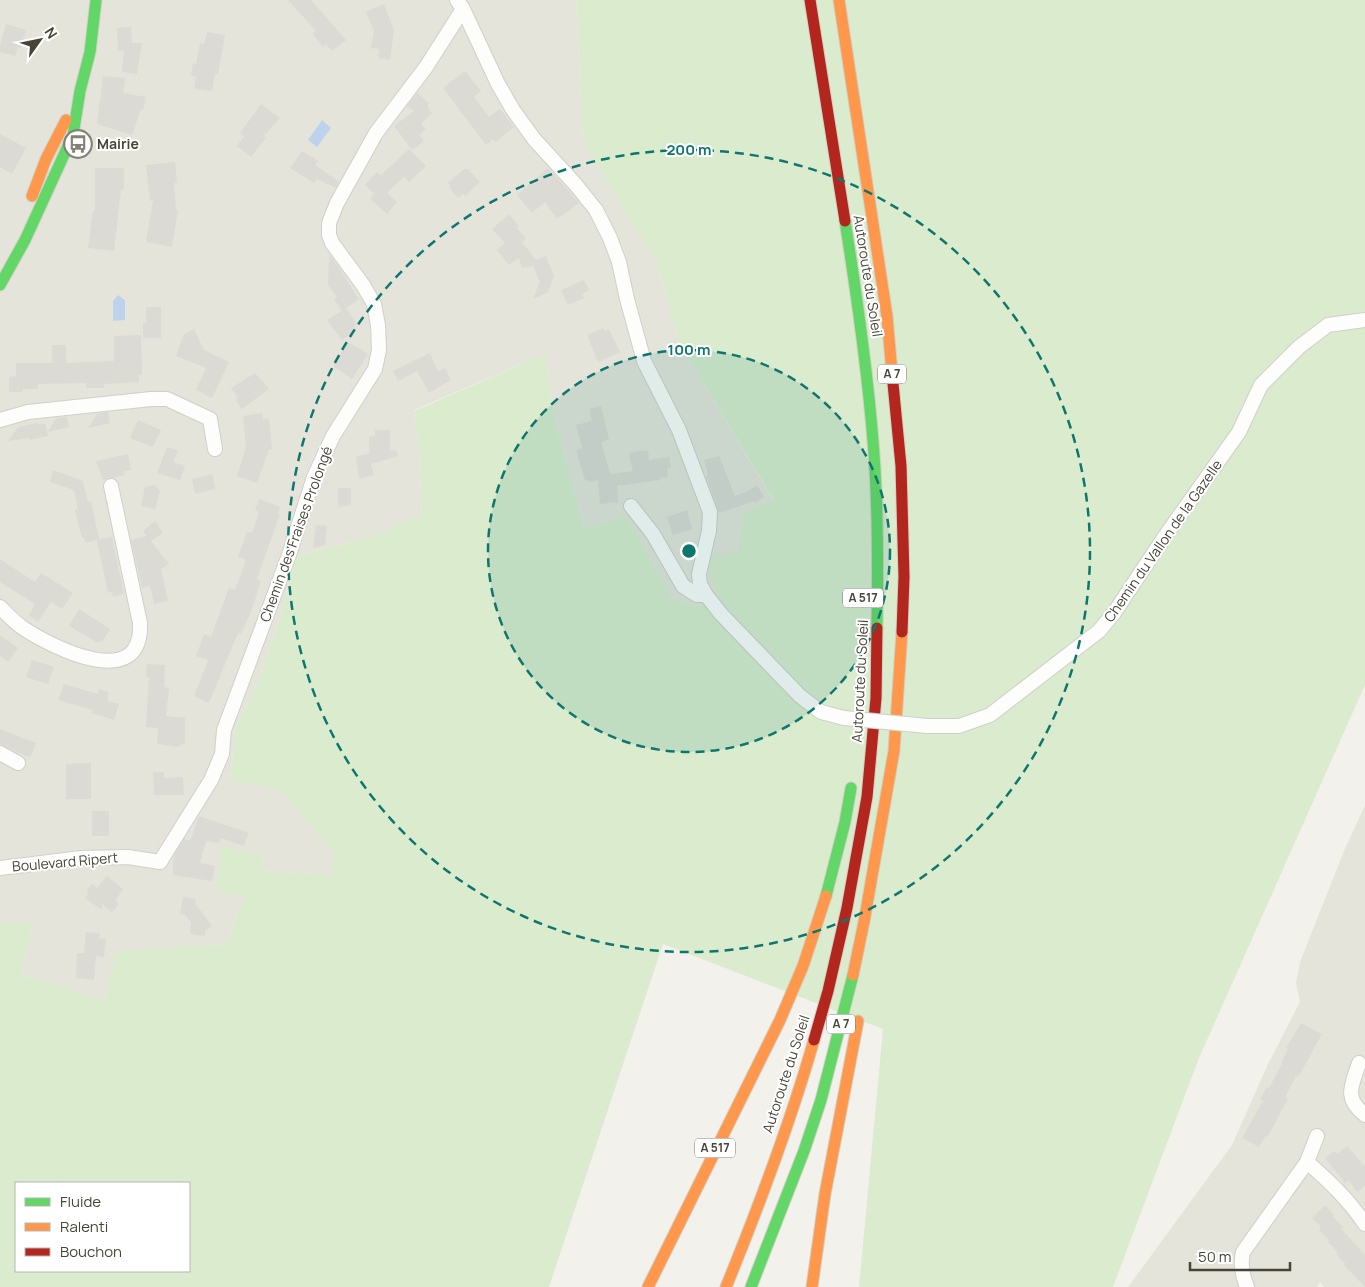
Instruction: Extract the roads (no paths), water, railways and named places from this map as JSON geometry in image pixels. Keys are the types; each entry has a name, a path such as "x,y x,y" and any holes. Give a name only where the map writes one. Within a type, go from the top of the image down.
{"main road":[{"path":"0,285 25,240 73,135 80,91 90,52 96,0"},
{"name":"Autoroute du Soleil","path":"726,1287 801,1085 828,991 847,908 868,787 876,698 878,546 876,469 863,340 810,0"},
{"name":"Autoroute du Soleil","path":"751,1287 804,1151 836,1043 849,994 864,922 894,751 903,615 904,567 901,466 887,316 839,0"},
{"path":"23,216 30,203 46,159 80,91"},
{"path":"838,178 854,370"},
{"path":"858,729 859,709"},
{"path":"874,930 884,863 894,751"},
{"name":"A 517","path":"648,1287 672,1234 769,1043 798,980 825,902 848,809 853,774"},
{"path":"812,1287 825,1194 859,1013"}],"street":[{"path":"460,4 498,84 513,110 534,139 596,210 610,238 619,262 644,361 679,430 710,512 709,531 699,574 700,584 706,595 697,595 683,586 653,534 631,506"},
{"name":"Chemin des Fraises Prolongé","path":"160,862 211,780 222,754 224,730 289,555 314,477 333,436 375,369 379,350 378,325 374,304 363,285 332,243 329,235 329,223 337,203 376,133 426,67 460,4"},
{"name":"Chemin du Vallon de la Gazelle","path":"706,595 721,614 775,669 787,684 821,712 844,718 928,726 959,726 990,715 1099,631 1114,613 1163,538 1239,432 1261,384 1299,347 1328,325 1365,320"},
{"path":"0,420 28,412 167,399 210,419 215,449"},
{"path":"0,607 22,627 65,652 107,662 128,656 137,648 141,636 140,623 111,486"},
{"path":"0,753 18,763"},
{"name":"Boulevard Ripert","path":"0,868 81,858 128,857 160,862"},
{"path":"1360,1062 1351,1092 1352,1101 1365,1115"},
{"path":"1247,1287 1242,1275 1241,1261 1243,1252 1307,1162 1317,1136"},
{"path":"1307,1162 1351,1204 1365,1224"}],"water":[{"path":"322,120 331,128 317,147 308,140"},
{"path":"118,295 125,300 125,320 113,321 113,301"}],"place":[{"name":"Mairie","path":"78,144"}]}
